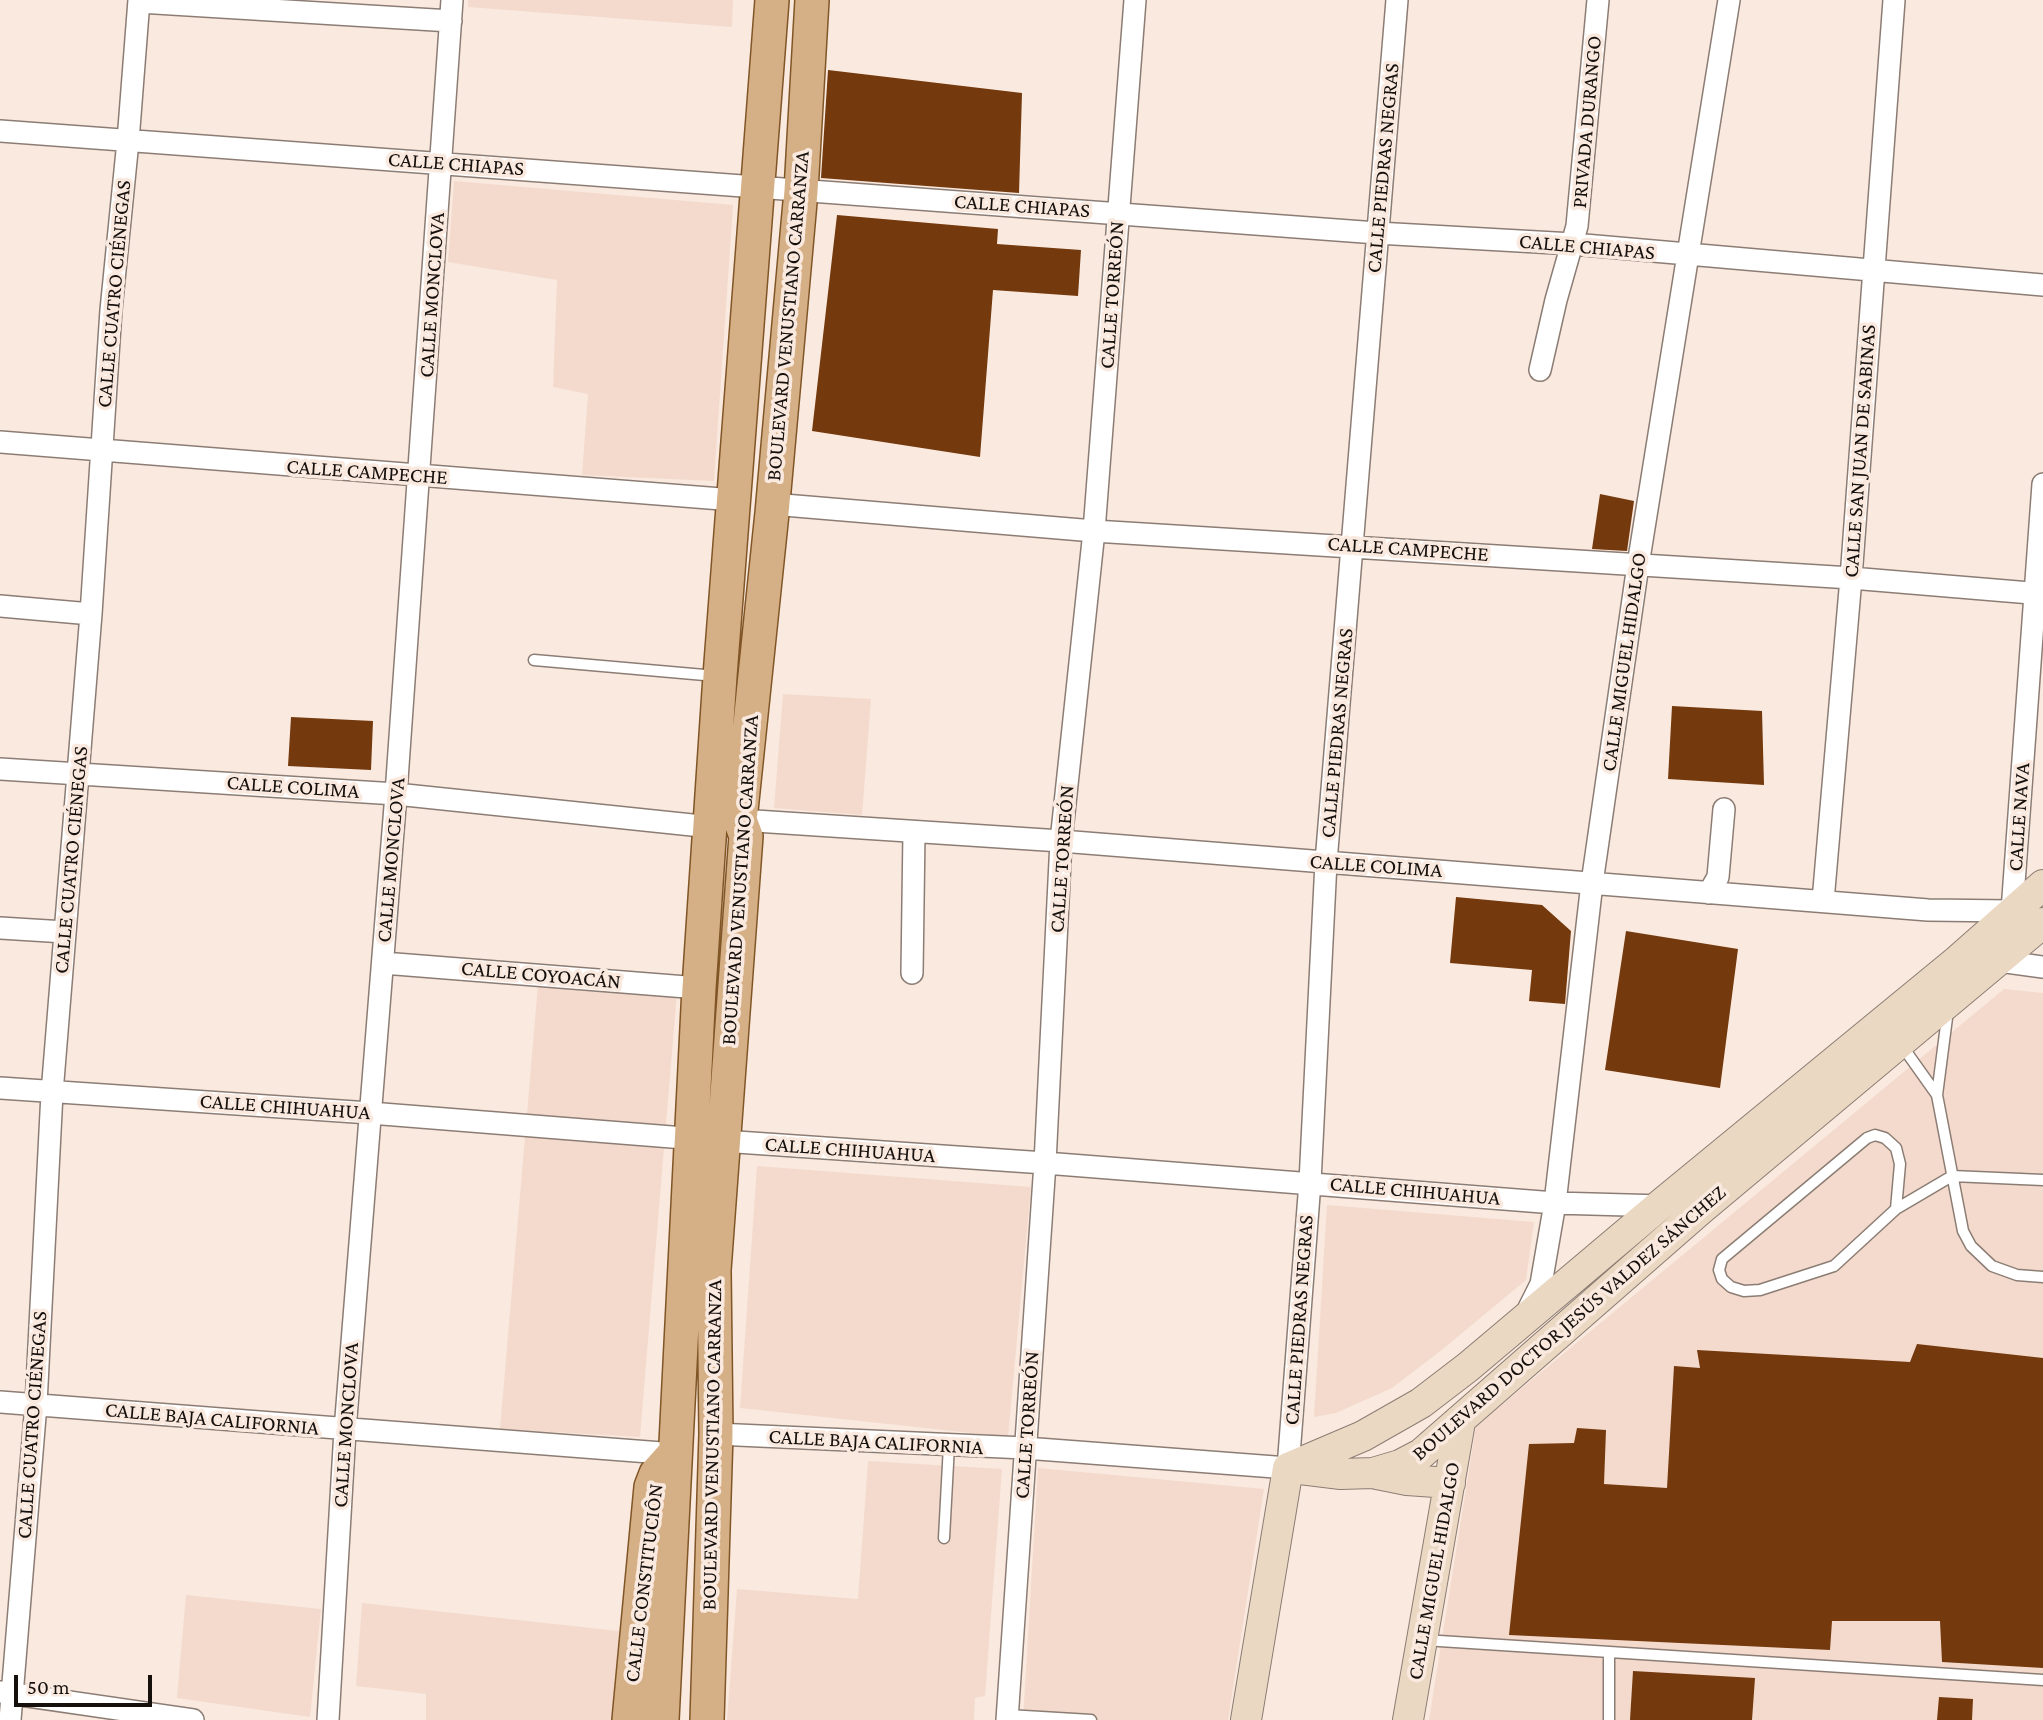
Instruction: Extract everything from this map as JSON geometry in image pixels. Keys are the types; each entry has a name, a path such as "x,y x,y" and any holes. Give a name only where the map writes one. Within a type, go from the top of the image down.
{"main road":[{"name":"BOULEVARD VENUSTIANO CARRANZA","path":"725,824 720,676 772,0"},
{"name":"BOULEVARD VENUSTIANO CARRANZA","path":"707,1720 716,1434 714,1270 699,988 772,504 800,191 812,0"},
{"name":"BOULEVARD VENUSTIANO CARRANZA","path":"662,1720 675,1454 706,1140 746,836 725,824"},
{"name":"BOULEVARD DOCTOR JESÚS VALDEZ SÁNCHEZ","path":"1288,1468 1341,1474 1373,1473 1400,1465 1421,1454 1700,1210 1900,1043 2012,911 2043,885"},
{"name":"BOULEVARD DOCTOR JESÚS VALDEZ SÁNCHEZ","path":"1288,1468 1363,1436 1421,1403 1660,1205 1954,980 1999,961 2038,928"},
{"path":"1483,1354 1504,1381"},
{"name":"CALLE MIGUEL HIDALGO","path":"1408,1720 1460,1422"},
{"name":"CALLE CONSTITUCIÔN","path":"629,1720 650,1488 656,1474 675,1454"},
{"path":"1246,1720 1288,1468"},
{"path":"1373,1473 1407,1480 1450,1483"}],"street":[{"name":"CALLE TORREÓN","path":"1008,1717 1045,1163 1061,841 1094,531 1135,0"},
{"name":"CALLE PIEDRAS NEGRAS","path":"1288,1468 1310,1182 1326,862 1397,0"},
{"name":"PRIVADA DURANGO","path":"1540,370 1556,300 1573,244 1580,198 1598,0"},
{"name":"CALLE MIGUEL HIDALGO","path":"1522,1321 1541,1284 1555,1203 1592,883 1638,565 1729,0"},
{"name":"CALLE SAN JUAN DE SABINAS","path":"1823,901 1851,578 1894,0"},
{"path":"139,1 452,10"},
{"name":"CALLE CUATRO CIÉNEGAS","path":"10,1720 5,1692 36,1404 52,1093 91,614 111,310 139,1"},
{"name":"CALLE MONCLOVA","path":"328,1720 345,1430 396,794 452,10"},
{"name":"CALLE CHIAPAS","path":"0,131 1377,233 1573,244 2043,285"},
{"name":"CALLE CAMPECHE","path":"0,442 734,500"},
{"name":"CALLE NAVA","path":"2012,911 2040,594 2043,484"},
{"name":"CALLE CAMPECHE","path":"772,504 1094,531 1851,578 2040,594"},
{"path":"0,606 91,614"},
{"name":"CALLE COLIMA","path":"0,769 396,794 725,824 1061,841 1928,910 2012,911"},
{"path":"1709,892 1718,877 1724,809"},
{"path":"912,973 914,832"},
{"path":"2012,911 2038,928"},
{"path":"0,928 65,932"},
{"path":"1999,961 2043,967"},
{"name":"CALLE COYOACÁN","path":"383,963 699,988"},
{"name":"CALLE CHIHUAHUA","path":"0,1088 370,1112 706,1140 1310,1182 1555,1203 1660,1205 1700,1210"},
{"name":"CALLE BAJA CALIFORNIA","path":"0,1402 675,1454"},
{"name":"CALLE BAJA CALIFORNIA","path":"716,1434 1025,1448 1288,1468"},
{"path":"5,1692 193,1720"}],"lane":[{"path":"534,660 720,676"},
{"path":"1954,980 1937,1095 1963,1231 1981,1258 2004,1272 2043,1277"},
{"path":"1900,1043 1937,1095"},
{"path":"1896,1209 1900,1164 1896,1148 1885,1138 1875,1135 1867,1138 1722,1259 1718,1270 1722,1279 1731,1287 1744,1291 1760,1290 1834,1266 1896,1209 1952,1176 2043,1180"},
{"path":"944,1538 949,1445"},
{"path":"1421,1640 2043,1680"},
{"path":"1609,1653 1609,1720"},
{"path":"1008,1717 1091,1720"}],"shaded area":[{"path":"468,0 733,0 732,27 468,7"},
{"path":"454,181 733,205 714,481 582,475 588,394 553,387 557,280 448,262"},
{"path":"783,694 871,699 862,815 774,808"},
{"path":"539,973 678,980 640,1437 500,1429"},
{"path":"2004,989 2043,993 2043,1720 1429,1720 1476,1426"},
{"path":"757,1166 1031,1187 1008,1437 740,1408"},
{"path":"1327,1205 1534,1222 1526,1280 1392,1388 1336,1413 1314,1417"},
{"path":"868,1461 1002,1469 985,1696 975,1698 974,1720 727,1720 737,1589 858,1599"},
{"path":"1038,1468 1264,1489 1228,1720 1023,1720"},
{"path":"186,1595 321,1609 310,1717 177,1698"},
{"path":"362,1603 619,1631 618,1720 426,1720 426,1694 356,1686"}],"building":[{"path":"828,70 1022,93 1019,193 821,178"},
{"path":"837,215 998,229 997,244 1081,250 1078,296 993,290 980,457 812,431"},
{"path":"1600,494 1634,501 1627,551 1592,549"},
{"path":"1672,706 1762,711 1764,785 1668,779"},
{"path":"291,717 373,721 371,770 288,766"},
{"path":"1456,897 1542,905 1571,931 1565,1004 1529,1001 1532,970 1450,963"},
{"path":"1626,931 1738,949 1720,1088 1605,1070"},
{"path":"1917,1344 2043,1358 2043,1668 1942,1662 1940,1621 1832,1621 1830,1650 1509,1635 1529,1444 1574,1443 1577,1428 1606,1430 1604,1484 1667,1488 1674,1366 1700,1368 1697,1350 1910,1362"},
{"path":"1633,1671 1755,1678 1752,1720 1630,1720"},
{"path":"1939,1697 1973,1699 1972,1720 1937,1720"}]}
